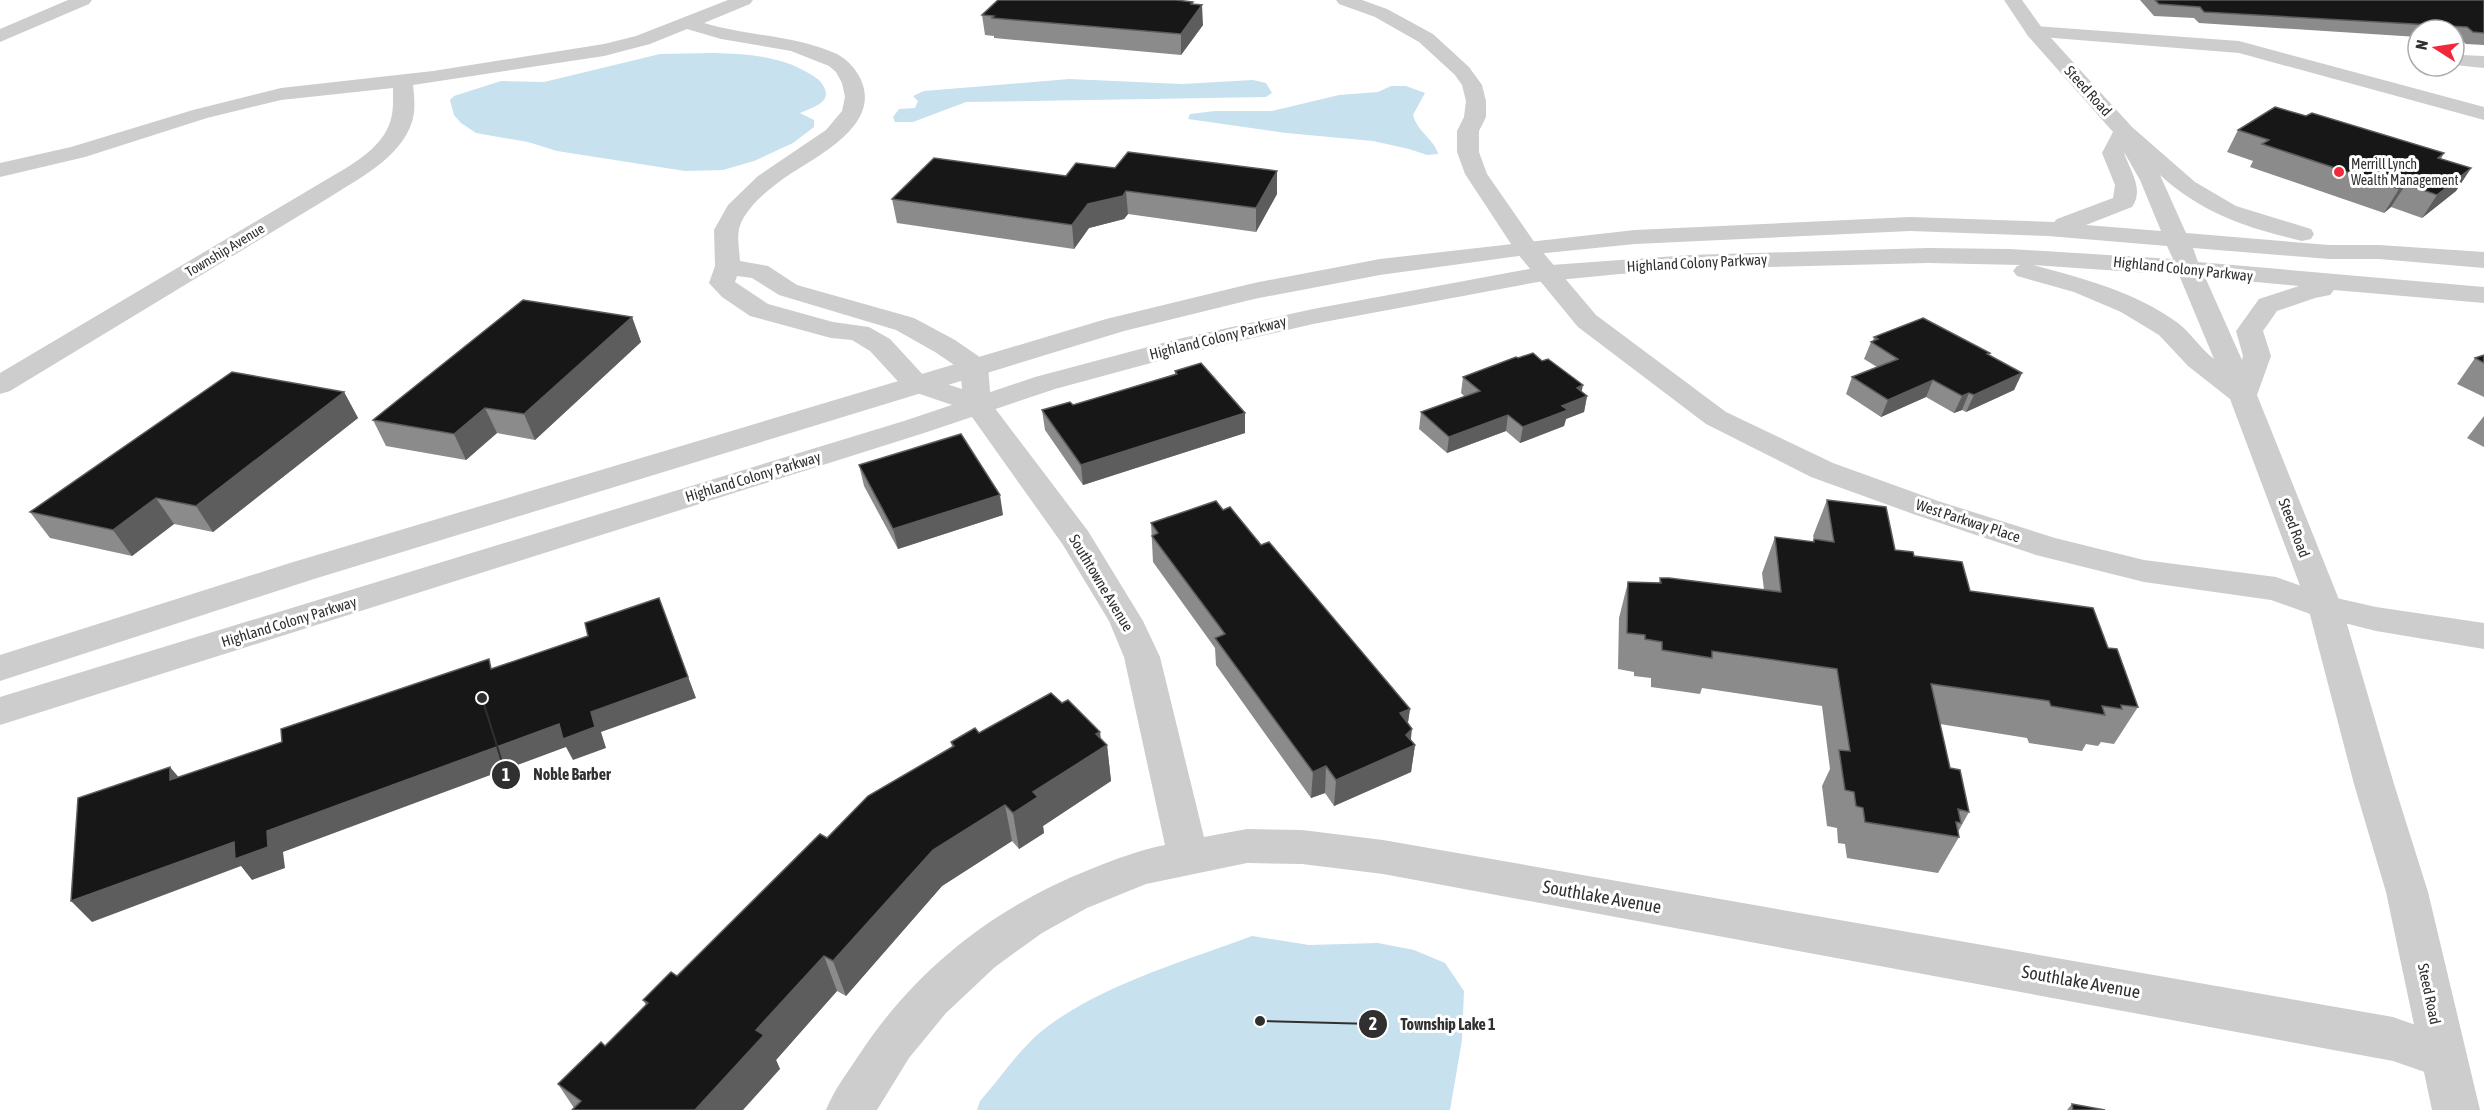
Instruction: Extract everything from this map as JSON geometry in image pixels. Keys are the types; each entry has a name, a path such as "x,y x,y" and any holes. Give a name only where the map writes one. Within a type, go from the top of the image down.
{"street":[{"path":"0,19 45,0"},
{"path":"0,36 84,0"},
{"path":"0,170 77,153 234,104 327,88 403,81 604,50 643,40 744,0"},
{"name":"West Parkway Place","path":"1346,0 1381,13 1426,38 1462,71 1472,85 1476,101 1475,117 1468,131 1468,152 1476,174 1526,248 1593,326 1716,418 1822,470 1927,508 2048,547 2144,571 2276,589 2325,607 2376,619 2484,636"},
{"name":"Steed Road","path":"2013,0 2035,32 2124,132 2151,180 2243,395 2325,607 2374,784 2407,892 2442,1056 2456,1110"},
{"path":"686,23 723,34 792,44 820,55 844,66 856,93 852,110 842,127 806,156 780,171 746,200 728,225 725,242 728,267 722,283 731,292 759,310 831,330 860,333 880,345 915,383 977,404 974,366 945,346 905,324 788,290 759,271 728,267"},
{"path":"2035,32 2215,44 2250,50 2484,114"},
{"path":"2466,61 2484,62"},
{"name":"Township Avenue","path":"0,385 312,198 371,159 396,135 403,115 403,81"},
{"path":"2048,229 2102,212 2124,202 2126,185 2114,153 2124,132 2187,187 2219,206 2261,223 2379,252"},
{"name":"Highland Colony Parkway","path":"0,668 314,567 1115,324 1254,291 1380,267 1526,248 1635,237 1910,224 2048,229 2329,252 2379,252 2484,260"},
{"path":"1941,255 1982,266 2031,272 2083,287 2130,306 2169,329 2198,360 2243,395 2257,356 2249,331 2268,305 2313,290 2408,290"},
{"name":"Highland Colony Parkway","path":"0,711 914,427 977,404 1090,370 1212,338 1347,308 1547,274 1736,260 1941,255 2128,262 2189,270 2484,296"},
{"name":"Southtowne Avenue","path":"977,404 1076,539 1126,621 1142,657 1188,856"},
{"name":"Southlake Avenue","path":"850,1110 893,1043 922,1007 980,954 1027,920 1072,895 1142,867 1247,846 1302,847 1383,857 2382,1037 2442,1056"}],"water":[{"path":"660,54 741,54 781,61 819,80 826,93 825,98 818,105 800,113 814,120 814,127 793,143 754,161 723,170 685,171 557,151 528,142 476,133 454,115 450,100 454,96 501,81 544,82"},
{"path":"1069,79 1182,84 1253,80 1266,83 1272,93 1266,97 966,102 913,122 895,122 893,117 899,109 915,108 918,101 913,96 924,91"},
{"path":"1391,86 1406,86 1425,93 1413,115 1438,154 1427,155 1373,141 1286,133 1188,119 1190,114 1215,111 1272,111 1339,95 1378,92"},
{"path":"1252,936 1309,945 1378,943 1414,950 1445,963 1464,991 1462,1040 1450,1110 977,1110 980,1101 1022,1050 1059,1018 1111,989"}],"building":[{"path":"998,0 1176,0 1202,5 1181,34 992,18 994,16 982,15"},
{"path":"2155,0 2484,0 2484,33 2473,32 2466,27 2466,18 2406,18 2406,24 2204,12 2200,7 2159,4"},
{"path":"2275,107 2306,116 2312,113 2444,153 2438,158 2471,168 2437,195 2406,184 2399,189 2262,144 2269,140 2238,130"},
{"path":"1128,152 1277,171 1256,208 1126,191 1123,196 1088,204 1072,225 892,199 934,158 1066,176 1076,163 1115,168"},
{"path":"523,300 632,317 524,414 485,408 454,434 373,420"},
{"path":"1923,318 1990,353 1987,354 2022,373 1974,395 1969,393 1962,396 1933,380 1888,400 1852,377 1898,359 1871,342 1878,339 1874,337"},
{"path":"1533,353 1542,361 1548,359 1583,385 1577,388 1587,396 1562,406 1568,410 1523,427 1508,415 1449,437 1421,412 1480,391 1463,377"},
{"path":"2484,355 2484,363 2475,358"},
{"path":"1201,363 1245,413 1081,465 1042,410 1070,402 1073,405 1177,374 1175,371"},
{"path":"232,372 344,392 196,506 156,498 113,530 30,512"},
{"path":"961,434 1000,495 893,529 859,465"},
{"path":"1827,500 1886,507 1895,550 1913,552 1914,556 1962,562 1970,591 2093,608 2108,648 2117,649 2138,707 2121,705 2122,709 2102,706 2105,715 2051,706 2049,701 1931,684 1950,768 1960,770 1969,812 1958,809 1961,823 1956,822 1959,837 1865,822 1863,808 1856,806 1854,792 1845,790 1839,750 1850,751 1837,669 1712,651 1712,658 1662,650 1662,642 1645,639 1645,635 1627,633 1628,582 1661,583 1660,578 1669,578 1781,592 1775,537 1834,542"},
{"path":"1216,501 1223,510 1230,507 1261,545 1269,542 1410,709 1400,713 1412,729 1406,735 1415,745 1336,780 1326,766 1313,772 1215,638 1225,634 1152,536 1158,533 1151,523"},
{"path":"659,598 688,677 591,712 595,727 563,739 559,724 267,831 268,847 235,859 234,842 71,901 78,798 170,767 170,780 282,742 281,729 489,659 491,669 588,636 585,623"},
{"path":"1051,693 1062,703 1068,700 1100,732 1096,734 1107,745 1033,792 1038,797 1013,813 1005,805 933,850 833,961 824,956 756,1030 764,1035 695,1110 572,1110 581,1101 558,1084 601,1042 605,1046 648,1003 643,1000 671,972 677,976 820,834 827,838 868,796 954,746 951,742 975,728 979,733"},
{"path":"2072,1104 2105,1110 2073,1110"}],"place":[{"name":"Merrill Lynch Wealth Management","path":"2339,172"},
{"name":"Noble Barber","path":"482,698"},
{"name":"Township Lake 1","path":"1260,1021"}]}
